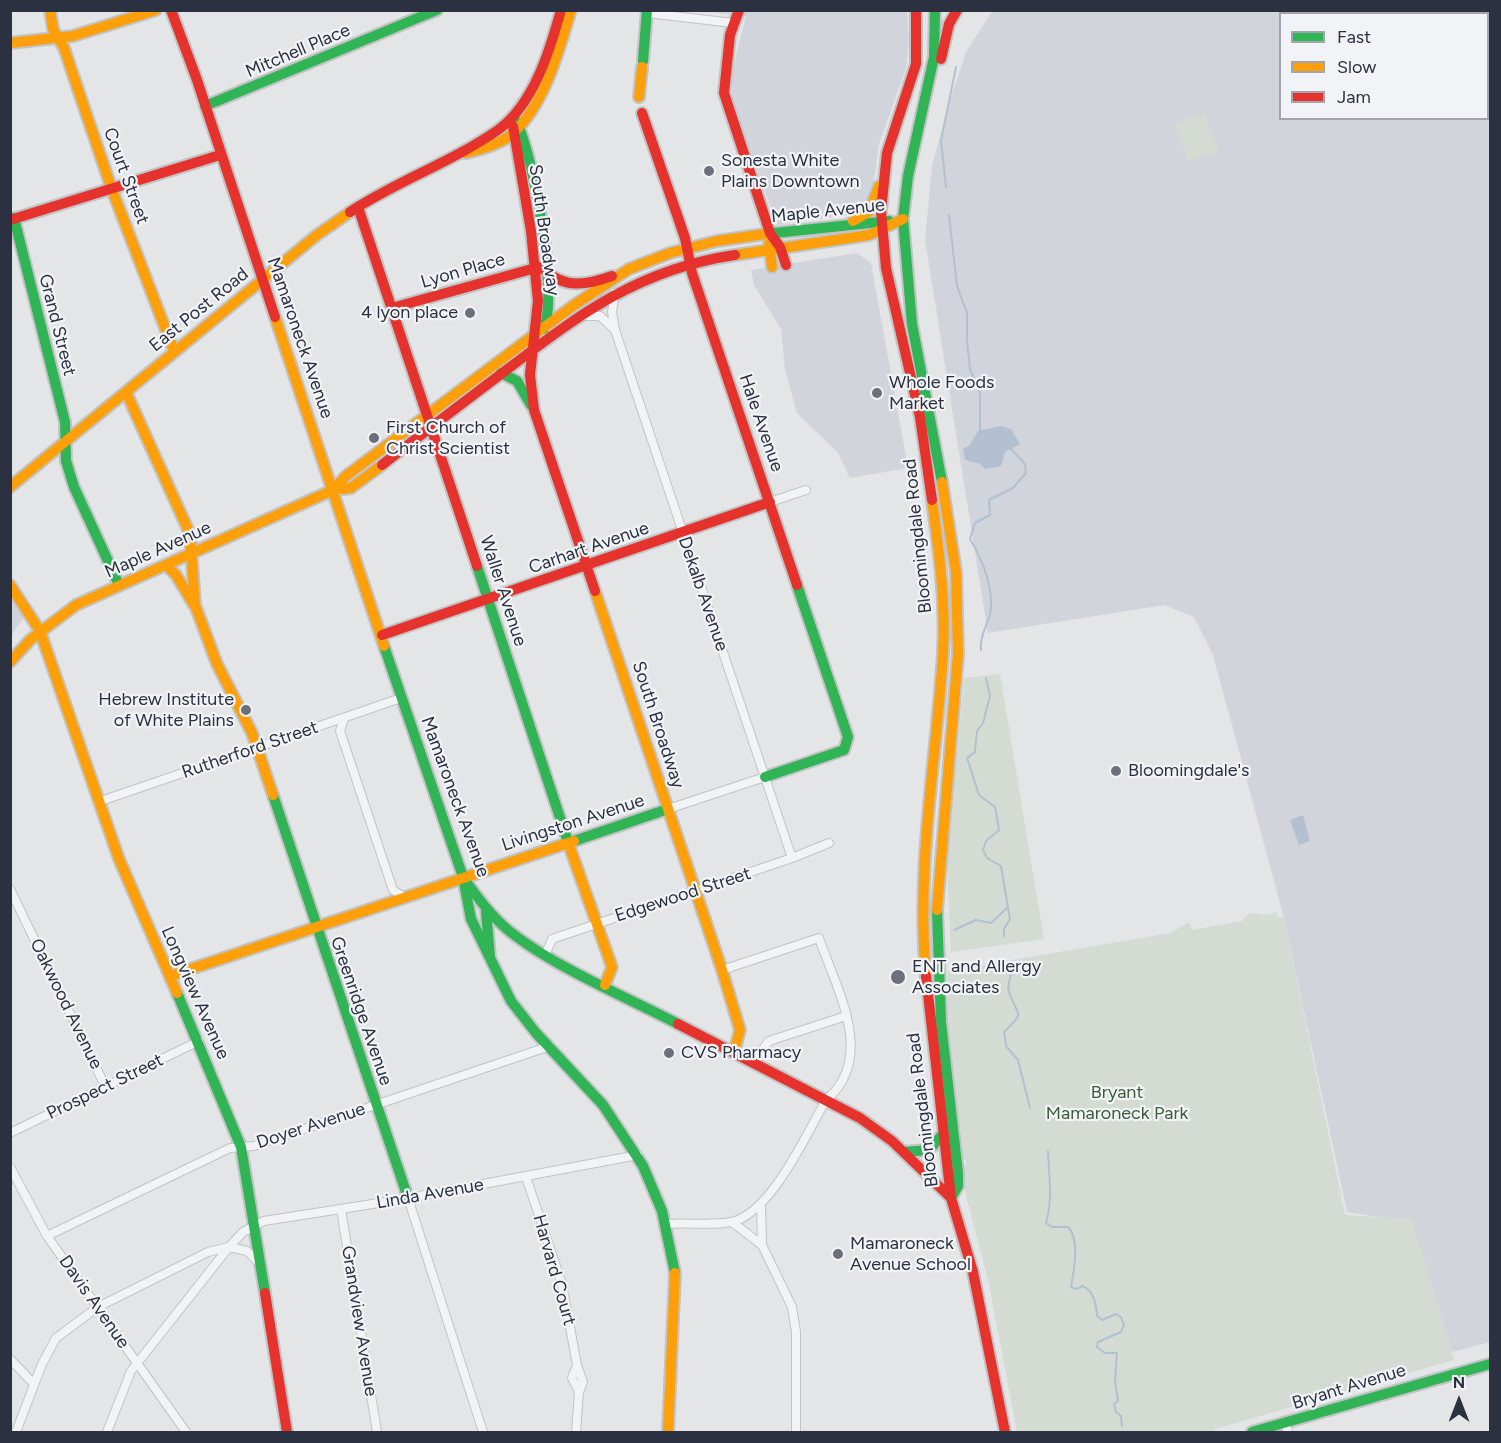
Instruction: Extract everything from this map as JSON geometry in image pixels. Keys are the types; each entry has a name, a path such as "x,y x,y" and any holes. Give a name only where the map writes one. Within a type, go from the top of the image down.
{"main road":[{"name":"Court Street","path":"50,10 111,188 174,351"},
{"path":"10,44 74,36 156,10"},
{"name":"Mamaroneck Avenue","path":"171,10 463,877 486,911 514,936 545,955 870,1124 904,1152 951,1198 973,1272 1005,1432"},
{"name":"Mitchell Place","path":"205,106 437,10"},
{"path":"515,125 540,68 561,10"},
{"path":"515,125 538,96 554,60 571,10"},
{"path":"733,10 733,23 726,57 724,93 770,233 780,247 786,265"},
{"path":"733,23 739,10"},
{"name":"Bloomingdale Road","path":"916,10 918,38 916,64 887,153 882,226 888,282 925,441 942,574 944,621 939,713 921,907 927,995 951,1198"},
{"name":"Bloomingdale Road","path":"935,10 934,57 908,176 903,219 912,324 938,449 953,545 956,588 957,662 937,874 941,1022 958,1173 958,1186 951,1198"},
{"path":"914,152 931,100 946,32 957,10"},
{"path":"639,97 647,12"},
{"name":"Hale Avenue","path":"642,113 687,248 690,264 844,724 848,744"},
{"name":"East Post Road","path":"10,487 317,235 358,207 491,134 515,125"},
{"name":"East Post Road","path":"451,156 481,150 515,125"},
{"name":"South Broadway","path":"515,125 534,184 541,268 549,308 546,326 534,348"},
{"path":"817,226 853,221 869,212 877,195 887,153"},
{"path":"12,219 220,155"},
{"name":"Waller Avenue","path":"358,207 570,841 595,924 612,967 605,985"},
{"name":"Grand Street","path":"12,219 65,422 66,461 74,487 119,585"},
{"name":"Maple Avenue","path":"10,662 40,631 76,605 333,490 346,476 501,373 576,316 615,293 690,264 780,247 869,235 882,226 903,219"},
{"name":"Maple Avenue","path":"429,422 546,326 628,269 687,248 770,233 817,226 882,226"},
{"path":"770,233 768,250 772,267"},
{"path":"541,268 554,280 569,285 591,283 628,269"},
{"name":"South Broadway","path":"534,410 530,375 541,268"},
{"name":"Lyon Place","path":"392,309 541,268"},
{"name":"South Broadway","path":"501,373 517,381 534,410 722,970 740,1034 734,1052"},
{"name":"Greenridge Avenue","path":"126,392 190,534 195,605 214,658 240,708 257,748 315,927 408,1198"},
{"name":"Carhart Avenue","path":"382,635 770,502"},
{"path":"183,582 185,568 193,553"},
{"name":"Greenridge Avenue","path":"166,565 183,582 187,596 195,605"},
{"name":"Longview Avenue","path":"10,585 40,631 119,859 199,1041 241,1147 287,1432"},
{"name":"Livingston Avenue","path":"765,777 844,750 848,744"},
{"name":"Livingston Avenue","path":"170,976 668,809"},
{"path":"463,877 463,892 485,953 490,957"},
{"path":"486,911 490,957 514,1006 604,1105 638,1155 666,1224 674,1259 676,1296 668,1432"},
{"path":"904,1152 929,1150 942,1135"},
{"name":"Bryant Avenue","path":"1252,1432 1287,1428 1491,1364"}],"street":[{"path":"647,12 733,23"},
{"name":"Dekalb Avenue","path":"615,293 612,312 615,330 792,858"},
{"path":"576,316 600,316 615,330"},
{"name":"Carhart Avenue","path":"770,502 806,490"},
{"name":"Rutherford Street","path":"98,802 401,698"},
{"path":"344,718 340,730 393,890 404,897"},
{"name":"Livingston Avenue","path":"668,809 765,777"},
{"name":"Edgewood Street","path":"545,955 552,939 792,858 829,843"},
{"name":"Oakwood Avenue","path":"10,889 105,1086"},
{"path":"666,1224 732,1222 743,1218 761,1204 826,1100 840,1088 851,1059 852,1041 846,1016 819,938 722,970"},
{"path":"753,1062 769,1041 846,1016"},
{"name":"Prospect Street","path":"10,1133 199,1041"},
{"name":"Doyer Avenue","path":"47,1236 230,1148 254,1146 550,1046"},
{"name":"Linda Avenue","path":"16,1432 34,1384 56,1338 98,1307 208,1252 229,1247 254,1225 264,1221 408,1198 638,1155"},
{"name":"Davis Avenue","path":"10,1167 47,1236 186,1432"},
{"name":"Harvard Court","path":"526,1177 562,1284 577,1365 583,1377 579,1392 576,1432"},
{"name":"Greenridge Avenue","path":"408,1198 483,1432"},
{"path":"761,1204 762,1245"},
{"name":"Grandview Avenue","path":"341,1209 376,1432"},
{"path":"732,1222 762,1245 790,1299 795,1318 796,1432"},
{"path":"107,1432 136,1363 229,1247 251,1253 261,1268"},
{"path":"10,1359 34,1384"}],"shaded area":[{"path":"993,10 1403,11 1404,12 1279,12 1279,120 1489,120 1489,114 1490,116 1490,1342 1452,1352 1412,1222 1347,1212 1284,918 1213,655 1194,617 1164,605 988,633 925,240 932,166 966,52"},
{"path":"701,11 907,11 909,40 906,68 879,144 872,193 866,208 856,214 777,225 732,99 732,72 746,16"},
{"path":"857,253 871,263 908,468 850,478 838,453 797,413 785,369 781,329 754,285 751,270"},
{"path":"10,598 24,617 11,636 10,636"}],"green space":[{"path":"1205,113 1219,151 1188,161 1175,124"},
{"path":"1000,674 1044,939 951,952 947,863 964,678"},
{"name":"Bryant Mamaroneck Park","path":"1276,912 1278,917 1284,918 1345,1215 1412,1219 1454,1360 1215,1429 1214,1432 1017,1432 989,1284 962,1180 963,1166 967,1164 966,1160 961,1159 947,1023 948,971 1171,933 1187,923 1192,930 1242,921 1249,913 1267,915"}],"water":[{"path":"1001,426 1011,429 1020,444 1005,452 1001,466 985,469 980,464 965,460 963,449 969,446 978,431"},
{"path":"1303,815 1310,841 1299,845 1290,820"}],"waterway":[{"path":"946,187 941,141 956,67"},
{"path":"949,215 957,286 967,313 970,369 980,393 980,432"},
{"path":"981,650 991,599 985,572 970,539 975,523 990,515 989,500 1013,488 1026,473 1025,464 1010,448"},
{"path":"986,678 990,696 983,723 977,731 975,752 967,758 979,795 995,807 999,830 986,841 983,850 987,858 1001,866 1010,919 1004,929 1004,936"},
{"path":"954,930 976,920 991,923 1007,908"},
{"path":"1011,973 1008,990 1018,1016 1004,1032 1006,1046 1018,1060 1030,1108"},
{"path":"1048,1151 1050,1196 1046,1223 1052,1227 1068,1227 1072,1232 1075,1255 1071,1287 1076,1289 1083,1286 1090,1291 1095,1302 1097,1316 1102,1320 1116,1314 1121,1317 1124,1325 1121,1332 1098,1342 1097,1347 1105,1353 1117,1353 1115,1380 1118,1401 1114,1404 1116,1412 1121,1416 1122,1426"}],"traffic: fast":[{"path":"205,106 437,10"},
{"path":"643,61 647,10"},
{"path":"935,10 934,57 908,176 903,219 912,324 942,482"},
{"path":"516,121 530,163 542,225 548,286 548,311 544,329"},
{"path":"14,218 65,422 66,461 74,487 119,585"},
{"path":"765,234 889,221"},
{"path":"501,373 517,381 531,405"},
{"path":"477,566 569,845"},
{"path":"765,777 844,750 848,737 797,585"},
{"path":"384,646 463,877 478,898 508,930 546,956 678,1024"},
{"path":"273,795 408,1198"},
{"path":"574,841 668,809"},
{"path":"463,877 471,919 511,1001 536,1033 603,1105 643,1166 662,1211 675,1273"},
{"path":"937,910 941,1022 958,1173 958,1186 951,1198"},
{"path":"486,911 490,957"},
{"path":"177,993 241,1147 265,1293"},
{"path":"904,1152 929,1150 942,1135"},
{"path":"1252,1432 1490,1364"}],"traffic: slow":[{"path":"50,10 53,29 64,48 111,187 174,351"},
{"path":"10,43 73,36 156,10"},
{"path":"466,153 503,140 524,121 550,76 571,10"},
{"path":"639,97 642,67"},
{"path":"853,221 869,212 879,186"},
{"path":"10,487 317,235 350,212"},
{"path":"735,255 869,235 903,219"},
{"path":"333,490 346,476 574,305 629,269 670,253 717,241 765,234"},
{"path":"769,243 772,267"},
{"path":"275,317 384,646"},
{"path":"126,392 190,534 195,605 217,664 252,733 273,795"},
{"path":"10,662 31,639 76,605 333,490 351,488 382,465"},
{"path":"937,910 958,654 956,572 942,482"},
{"path":"926,976 923,895 925,855 944,635 941,577 932,500"},
{"path":"166,565 176,575 194,605"},
{"path":"10,585 40,631 119,859 177,993"},
{"path":"595,591 722,970 740,1030 734,1052"},
{"path":"170,976 574,841"},
{"path":"569,845 612,967 605,985"},
{"path":"668,1432 675,1273"}],"traffic: jam":[{"path":"171,10 197,80 275,317"},
{"path":"350,212 480,141 511,119 531,91 539,75 561,10"},
{"path":"739,10 730,35 724,93 770,233 780,247 786,265"},
{"path":"916,10 916,64 887,153 881,211 886,268 920,417 932,500"},
{"path":"941,59 949,24 957,10"},
{"path":"642,113 685,238 692,273 797,585"},
{"path":"513,126 531,231 538,301 530,375 534,410 595,591"},
{"path":"10,220 220,155"},
{"path":"358,207 477,566"},
{"path":"382,465 532,350 585,313 612,297 669,271 735,255"},
{"path":"392,308 539,267"},
{"path":"544,270 560,280 576,284 594,282 612,276"},
{"path":"382,635 770,502"},
{"path":"926,976 951,1198 973,1272 1005,1432"},
{"path":"678,1024 860,1118 892,1141 951,1198"},
{"path":"265,1293 287,1432"}],"place":[{"name":"Sonesta White Plains Downtown","path":"709,171"},
{"name":"4 lyon place","path":"470,313"},
{"name":"Whole Foods Market","path":"877,393"},
{"name":"First Church of Christ Scientist","path":"374,438"},
{"name":"Hebrew Institute of White Plains","path":"246,710"},
{"name":"Bloomingdale's","path":"1116,771"},
{"name":"ENT and Allergy Associates","path":"898,977"},
{"name":"CVS Pharmacy","path":"669,1053"},
{"name":"Mamaroneck Avenue School","path":"838,1254"}]}
